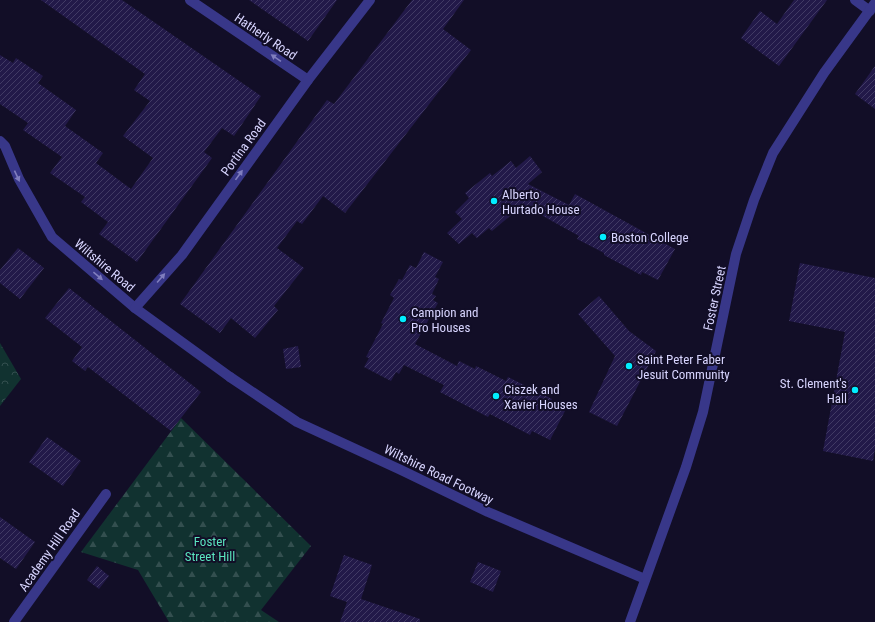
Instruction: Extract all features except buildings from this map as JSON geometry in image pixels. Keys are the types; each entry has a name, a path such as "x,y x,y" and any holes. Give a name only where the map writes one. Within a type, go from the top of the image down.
{"street":[{"name":"Hatherly Road","path":"190,0 308,80"},
{"name":"Portina Road","path":"135,308 182,254 308,80 370,0"},
{"path":"855,0 872,7"},
{"name":"Foster Street","path":"630,622 694,442 703,412 736,254 754,200 773,153 824,73 872,7"},
{"name":"Wiltshire Road","path":"0,141 5,146 19,179 52,237 135,308 230,377"},
{"name":"Wiltshire Road Footway","path":"230,377 297,422 488,512 645,579"},
{"name":"Academy Hill Road","path":"14,622 106,494"}],"green space":[{"path":"0,343 21,379 0,406"},
{"name":"Foster Street Hill","path":"181,418 311,546 261,610 279,622 169,622 138,570 81,552"}],"place":[{"name":"Alberto Hurtado House","path":"494,201"},
{"name":"Boston College","path":"603,237"},
{"name":"Campion and Pro Houses","path":"403,319"},
{"name":"Saint Peter Faber Jesuit Community","path":"629,366"},
{"name":"St. Clement's Hall","path":"855,390"},
{"name":"Ciszek and Xavier Houses","path":"496,396"}]}
